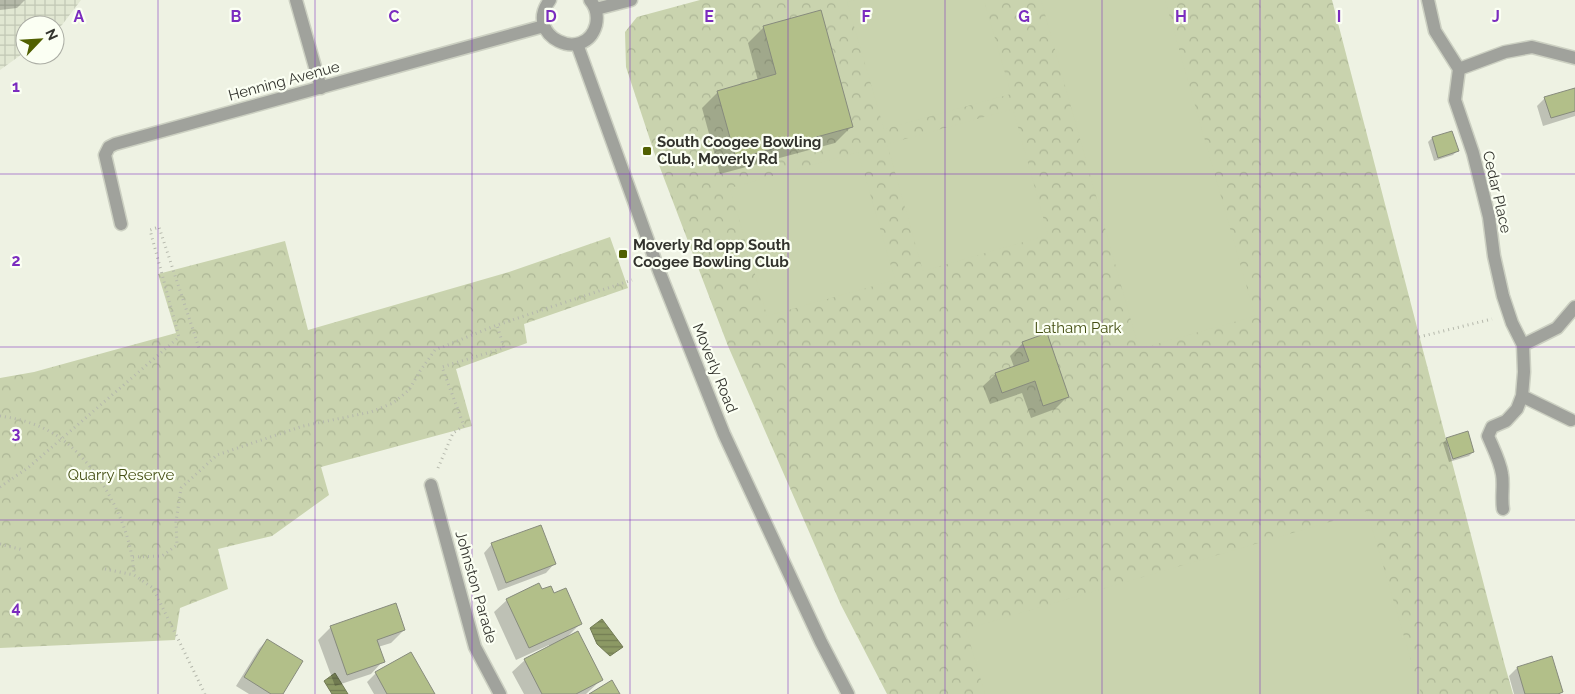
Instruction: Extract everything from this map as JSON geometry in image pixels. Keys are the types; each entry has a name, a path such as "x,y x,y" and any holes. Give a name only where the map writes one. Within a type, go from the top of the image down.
{"street":[{"path":"296,0 321,88"},
{"path":"550,0 544,9 544,26 554,39 569,45 585,41 591,34 597,18 593,5 631,0"},
{"path":"1428,0 1436,31 1459,69 1505,52 1532,47 1575,58"},
{"name":"Henning Avenue","path":"120,224 105,155 109,147 135,138 544,26"},
{"name":"Moverly Road","path":"577,44 659,271 724,434 821,642 848,694"},
{"name":"Cedar Place","path":"1459,69 1455,100 1473,153 1489,217 1494,256 1503,296 1509,315 1523,345 1524,372 1522,396 1517,409 1506,421 1492,427 1488,436 1502,474 1501,497 1503,509"},
{"path":"1523,345 1557,328 1575,307"},
{"path":"1522,396 1571,420"},
{"name":"Johnston Parade","path":"431,485 475,647 500,694"}],"path":[{"path":"0,487 29,467 179,337 150,230 159,227 200,351"},
{"path":"133,557 162,556 177,545 176,522 182,488 218,455 303,426 371,412 393,403 409,390 420,371 436,350 497,325 632,280"},
{"path":"1419,337 1509,315"},
{"path":"431,485 453,433 464,426 442,367 504,348 497,325"},
{"path":"0,416 32,422 62,439 76,451 102,483 122,522 133,557 134,575"},
{"path":"0,544 23,550"},
{"path":"105,569 134,575 153,588 205,694"}],"shaded area":[{"path":"0,0 81,0 65,21 65,15 15,15 15,59 0,70"},
{"path":"602,619 623,647 610,656 597,644 590,628"},
{"path":"335,673 348,694 332,694 324,681"}],"green space":[{"name":"Latham Park","path":"700,0 1332,0 1513,694 887,694 841,605 728,346 654,152 626,67 625,32 637,17"},
{"path":"855,0 984,0 1011,94 884,129 847,2"},
{"path":"1041,0 1165,0 1255,316 1139,349"},
{"path":"1013,109 1048,235 923,271 887,144"},
{"path":"858,152 895,280 767,316 730,188"},
{"name":"Quarry Reserve","path":"610,237 628,288 524,324 527,343 456,369 472,426 321,467 329,495 272,536 218,549 228,589 180,608 175,640 0,648 0,378 34,372 176,333 158,274 285,241 308,330 509,272"},
{"path":"1367,511 1421,694 985,694 966,629"}],"building":[{"path":"821,10 853,127 736,159 717,91 776,74 763,26"},
{"path":"1575,88 1575,111 1551,118 1544,97"},
{"path":"1452,131 1459,151 1438,158 1432,137"},
{"path":"1047,333 1069,397 1043,406 1035,381 1002,393 995,373 1029,361 1022,342"},
{"path":"1468,431 1474,452 1453,459 1446,438"},
{"path":"541,525 556,564 506,583 491,543"},
{"path":"539,583 542,589 551,586 554,593 566,588 582,624 529,648 506,599"},
{"path":"396,603 405,630 377,640 385,662 347,675 330,626"},
{"path":"578,631 603,680 576,694 542,694 524,659"},
{"path":"267,639 303,661 283,694 271,694 244,677"},
{"path":"411,652 435,694 387,694 375,672"},
{"path":"1552,656 1563,692 1558,694 1525,694 1517,667"},
{"path":"612,680 620,694 589,694"}],"place":[{"name":"South Coogee Bowling Club, Moverly Rd","path":"647,151"},
{"name":"Moverly Rd opp South Coogee Bowling Club","path":"623,254"}]}
